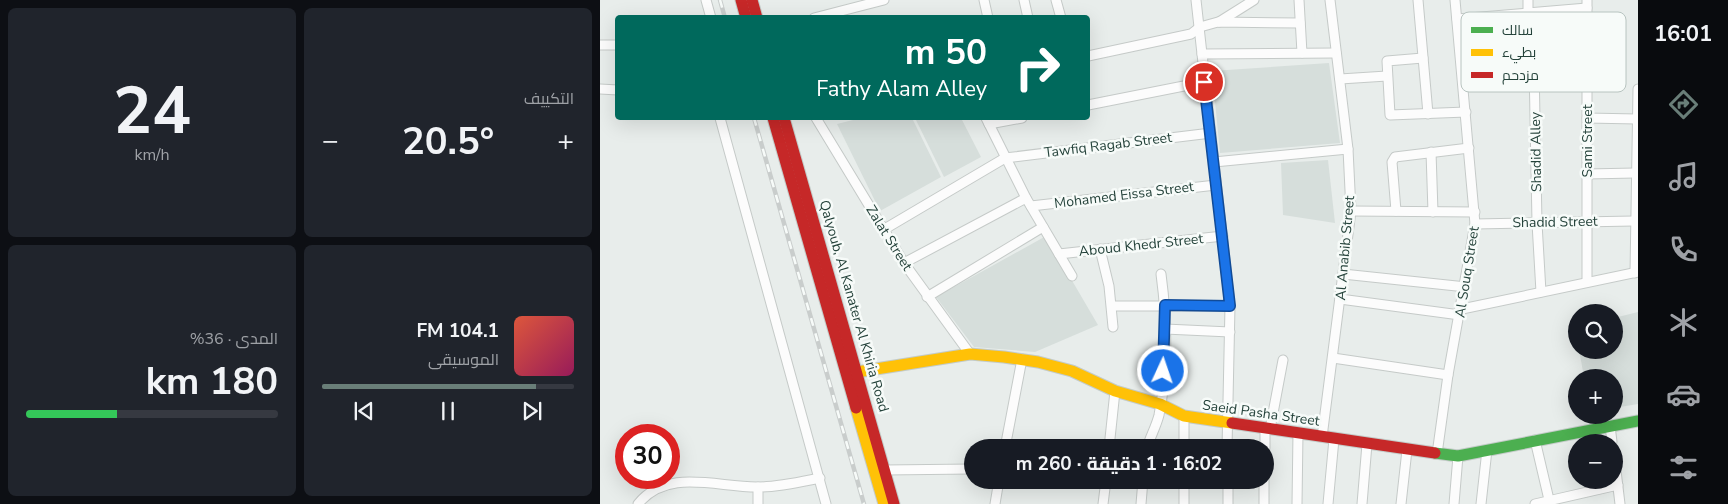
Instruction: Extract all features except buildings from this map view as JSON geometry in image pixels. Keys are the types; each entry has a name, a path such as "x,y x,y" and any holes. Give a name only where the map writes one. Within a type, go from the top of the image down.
{"main road":[{"path":"741,0 745,15"},
{"path":"752,0 756,15"},
{"name":"Qalyoub, Al Kanater Al Khiria Road","path":"775,120 884,504"},
{"name":"Qalyoub, Al Kanater Al Khiria Road","path":"785,120 894,504"},
{"name":"Saeid Pasha Street","path":"857,372 970,354 1022,359 1072,371 1115,391 1160,404 1184,416 1458,456 1638,422"}],"street":[{"path":"706,0 710,15"},
{"path":"826,15 884,0"},
{"path":"984,0 987,15"},
{"path":"1024,0 1027,15"},
{"path":"1056,0 1060,15"},
{"path":"1196,0 1230,306 1227,439"},
{"path":"1218,22 1254,0"},
{"path":"1298,0 1302,53"},
{"name":"Al Anabib Street","path":"1322,437 1351,211 1348,149 1330,0"},
{"path":"1418,0 1428,114"},
{"name":"Al Souq Street","path":"1455,0 1461,60"},
{"path":"1536,12 1587,4"},
{"path":"1457,19 1461,19"},
{"path":"1090,56 1191,34 1200,27 1218,22 1300,22"},
{"path":"600,46 615,45"},
{"path":"1202,54 1336,52"},
{"path":"1423,58 1389,60 1386,62 1391,115 1466,112"},
{"path":"1340,79 1387,76"},
{"path":"1090,105 1204,82"},
{"path":"600,89 615,90"},
{"path":"1340,299 1461,312 1541,292 1636,272 1634,221 1638,89"},
{"name":"Al Souq Street","path":"1438,454 1448,375 1466,287 1475,224 1464,92"},
{"name":"Shadid Alley","path":"1533,92 1541,292"},
{"name":"Sami Street","path":"1587,92 1587,282"},
{"path":"1587,118 1637,123"},
{"path":"721,120 826,504"},
{"name":"Zalat Street","path":"817,120 904,263 970,354"},
{"path":"988,121 1028,202 1072,276"},
{"name":"Tawfiq Ragab Street","path":"1005,158 1211,132"},
{"path":"1396,211 1394,158 1469,148"},
{"path":"1214,162 1348,149"},
{"path":"1431,152 1433,212"},
{"path":"883,230 1005,158"},
{"path":"1587,174 1635,173"},
{"name":"Mohamed Eissa Street","path":"1028,202 1216,185"},
{"path":"904,263 1028,202"},
{"path":"1351,211 1475,212"},
{"name":"Shadid Street","path":"1475,224 1634,221"},
{"path":"927,297 1043,228"},
{"name":"Aboud Khedr Street","path":"1059,254 1223,236"},
{"path":"1100,249 1112,306 1113,327"},
{"path":"1150,439 1155,427 1160,404 1165,329 1165,305 1161,274"},
{"path":"1343,274 1466,287"},
{"path":"1112,306 1230,306"},
{"path":"1165,329 1230,332"},
{"path":"1333,358 1448,375"},
{"path":"1007,439 1022,359"},
{"path":"1266,439 1283,360"},
{"path":"1110,439 1115,391"},
{"path":"1184,416 1184,439"},
{"path":"1610,426 1611,434"},
{"path":"1297,504 1298,433"},
{"path":"1328,504 1334,439"},
{"path":"1535,440 1549,502"},
{"path":"1362,504 1367,444"},
{"path":"1400,504 1407,450"},
{"path":"1481,504 1487,450"},
{"path":"1454,504 1458,456"},
{"path":"885,470 964,468"},
{"path":"638,504 653,489 669,483 690,482 758,487 820,478"},
{"path":"758,487 758,504"},
{"path":"995,504 998,489"},
{"path":"1103,504 1105,489"},
{"path":"1142,504 1143,489"},
{"path":"1184,489 1184,504"},
{"path":"1228,489 1228,504"},
{"path":"1264,489 1264,504"},
{"path":"1536,504 1602,489"},
{"path":"1618,489 1620,504"}],"shaded area":[{"path":"1329,63 1340,143 1220,153 1212,71"},
{"path":"853,120 913,120 941,177 880,211 837,124"},
{"path":"916,120 962,120 981,157 944,177"},
{"path":"1328,160 1335,223 1283,215 1281,163"},
{"path":"1046,236 1098,325 1035,352 974,347 936,297"},
{"path":"1638,312 1638,404 1623,406 1623,369 1583,369 1581,359 1623,359 1623,316"}],"railway":[{"path":"720,0 724,15"},
{"path":"755,120 864,504"}],"traffic: fast":[{"path":"1435,453 1458,456 1638,421"}],"traffic: slow":[{"path":"857,372 970,354 1004,357 1038,362 1072,371 1115,391 1160,404 1184,416 1232,423"},
{"path":"856,408 884,504"}],"traffic: jam":[{"path":"741,0 745,15"},
{"path":"752,0 756,15"},
{"path":"774,120 856,408"},
{"path":"785,120 894,504"},
{"path":"1232,423 1435,453"}],"route":[{"path":"1163,371 1165,305 1230,306 1204,82"}]}
